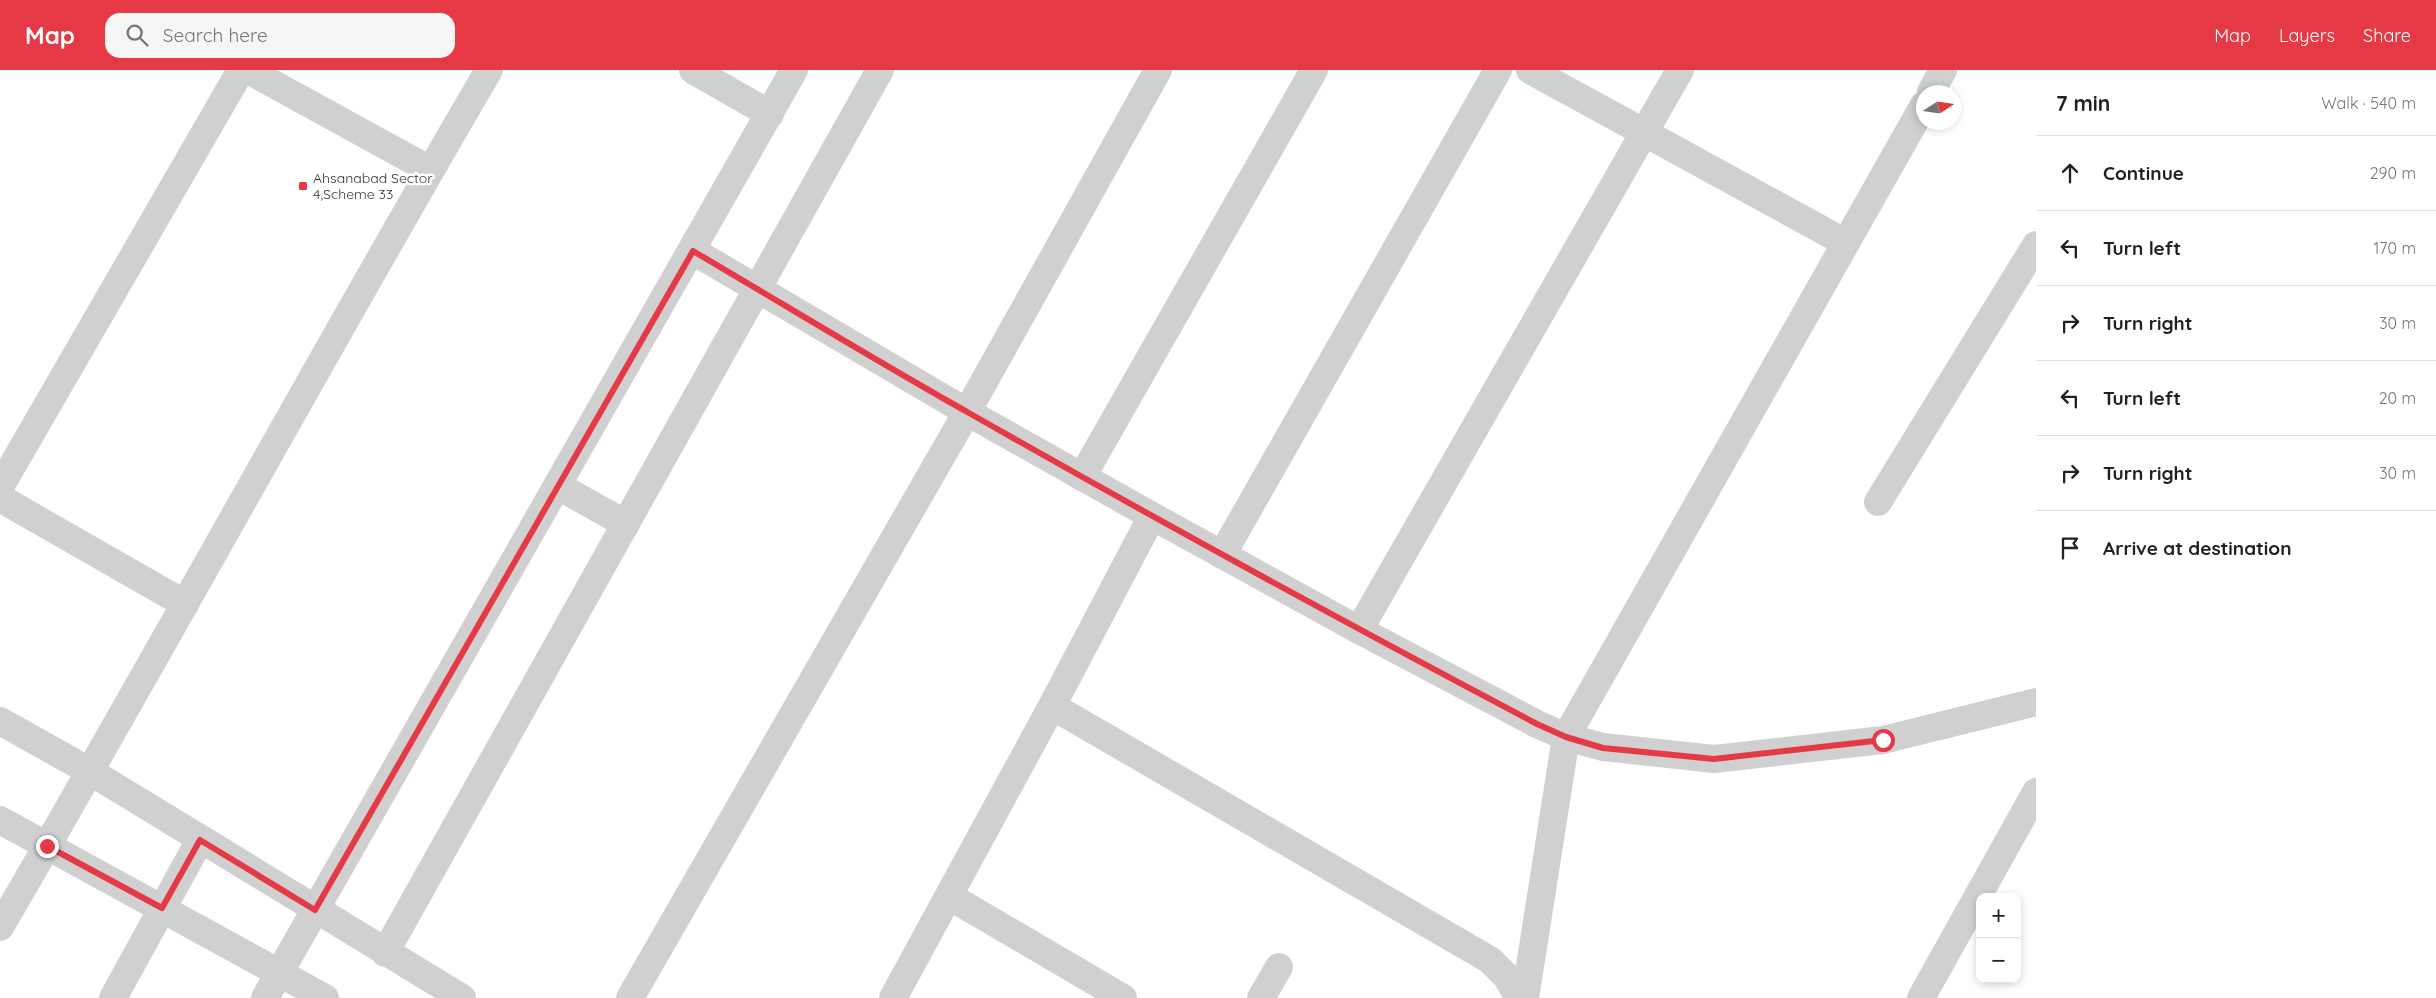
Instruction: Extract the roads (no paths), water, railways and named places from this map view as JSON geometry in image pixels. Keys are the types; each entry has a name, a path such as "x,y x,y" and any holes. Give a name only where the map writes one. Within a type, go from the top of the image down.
{"street":[{"path":"0,486 241,70"},
{"path":"248,70 430,170"},
{"path":"0,927 91,772 430,170 489,70"},
{"path":"693,70 770,114"},
{"path":"265,998 693,251 794,70"},
{"path":"385,953 880,70"},
{"path":"630,998 967,412 1158,70"},
{"path":"1082,477 1314,70"},
{"path":"1222,555 1498,70"},
{"path":"1530,70 1846,242"},
{"path":"1359,630 1680,70"},
{"path":"1935,85 1943,70"},
{"path":"1524,998 1566,737 1916,119"},
{"path":"1878,502 2036,245"},
{"path":"693,251 967,412 1222,555 1359,630 1537,724 1566,737 1603,748 1714,759 1883,740 2036,702"},
{"path":"558,486 626,524"},
{"path":"0,498 186,604"},
{"path":"893,998 1052,706 1152,516"},
{"path":"1052,706 1490,960 1506,976 1519,998"},
{"path":"0,721 91,772 385,953 462,998"},
{"path":"1921,998 2036,792"},
{"path":"0,820 325,998"},
{"path":"113,998 200,840"},
{"path":"949,896 1124,998"},
{"path":"1261,998 1279,967"}],"place":[{"name":"Ahsanabad Sector 4,Scheme 33","path":"303,186"}]}
